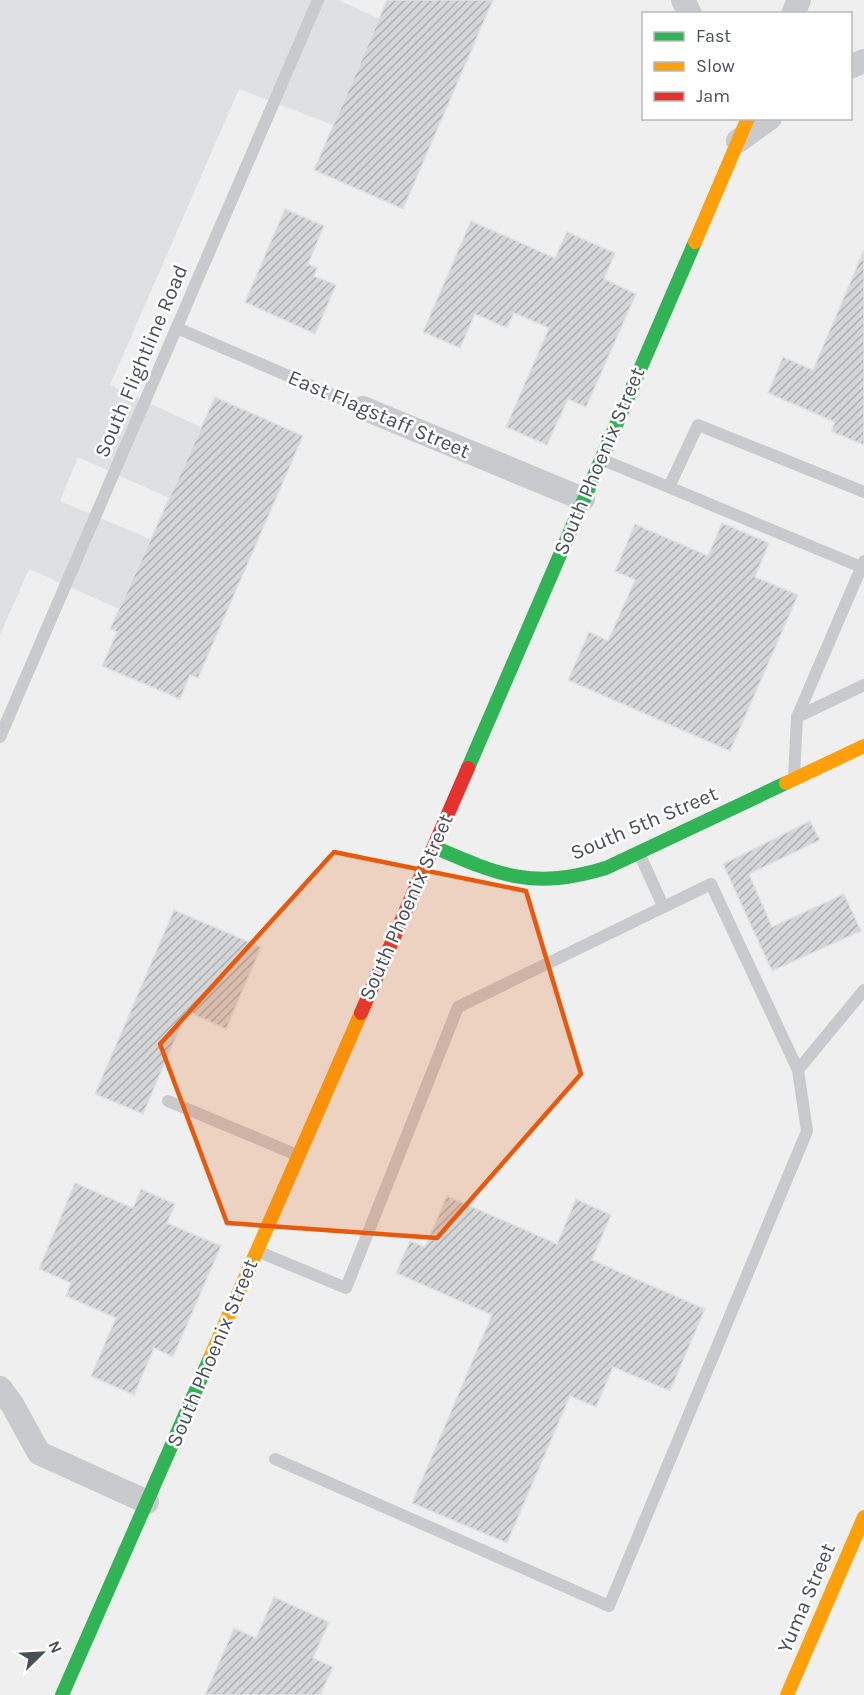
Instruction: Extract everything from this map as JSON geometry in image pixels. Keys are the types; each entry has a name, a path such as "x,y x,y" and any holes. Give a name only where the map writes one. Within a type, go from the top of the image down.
{"street":[{"name":"South Phoenix Street","path":"62,1695 434,847 747,120"},
{"path":"738,141 767,120"},
{"name":"East Flagstaff Street","path":"363,408 583,499"},
{"name":"South 5th Street","path":"434,847 491,872 523,880 551,881 581,876 638,852 864,746"},
{"path":"0,1388 12,1404 39,1453 147,1502"},
{"name":"Yuma Street","path":"787,1695 864,1517"}],"lane":[{"name":"South Flightline Road","path":"0,737 318,0"},
{"name":"East Flagstaff Street","path":"177,328 363,408"},
{"path":"669,487 698,425 864,492"},
{"path":"600,459 863,563 797,717 794,779"},
{"path":"797,717 864,685"},
{"path":"638,852 663,906"},
{"path":"256,1250 346,1288 458,1007 711,884 798,1070 807,1131 609,1606 275,1459"},
{"path":"798,1070 864,990"},
{"path":"168,1101 297,1155"}],"highlighted area":[{"path":"334,852 526,891 581,1074 437,1238 227,1223 160,1044"}],"shaded area":[{"path":"0,0 339,0 379,19 333,125 239,89 110,385 201,427 169,498 78,457 60,501 150,539 119,609 29,569 0,635"}],"building":[{"path":"387,0 493,0 403,209 314,170"},
{"path":"285,209 324,226 308,264 317,268 314,276 336,285 315,334 245,302"},
{"path":"471,221 555,258 567,232 615,253 604,279 636,294 586,407 568,399 547,445 506,427 549,328 514,313 507,328 475,314 460,348 423,332"},
{"path":"864,250 864,445 831,431 835,422 768,393 783,357 813,370"},
{"path":"215,397 303,436 198,678 190,675 180,699 102,666 117,632 110,629"},
{"path":"722,523 769,543 755,577 798,595 730,751 568,680 589,632 608,641 635,580 615,571 635,524 708,556"},
{"path":"810,821 820,840 749,874 772,927 844,894 861,931 772,971 723,864"},
{"path":"174,910 261,947 226,1029 187,1011 143,1114 95,1094"},
{"path":"75,1183 133,1208 141,1189 175,1204 167,1223 221,1246 173,1357 154,1348 134,1395 91,1376 116,1318 66,1296 71,1283 39,1269"},
{"path":"447,1196 557,1244 576,1199 611,1215 592,1260 705,1309 670,1391 613,1367 596,1407 570,1396 507,1543 412,1503 492,1315 396,1273 410,1241 425,1247"},
{"path":"274,1597 329,1622 313,1658 333,1667 320,1695 205,1695 234,1628 256,1638"}],"traffic: fast":[{"path":"468,768 695,242"},
{"path":"434,847 479,866 518,877 537,879 580,875 606,868 786,783"},
{"path":"62,1695 210,1358"}],"traffic: slow":[{"path":"695,242 747,120"},
{"path":"786,783 864,746"},
{"path":"210,1358 361,1013"},
{"path":"787,1695 864,1517"}],"traffic: jam":[{"path":"361,1013 468,768"}]}
